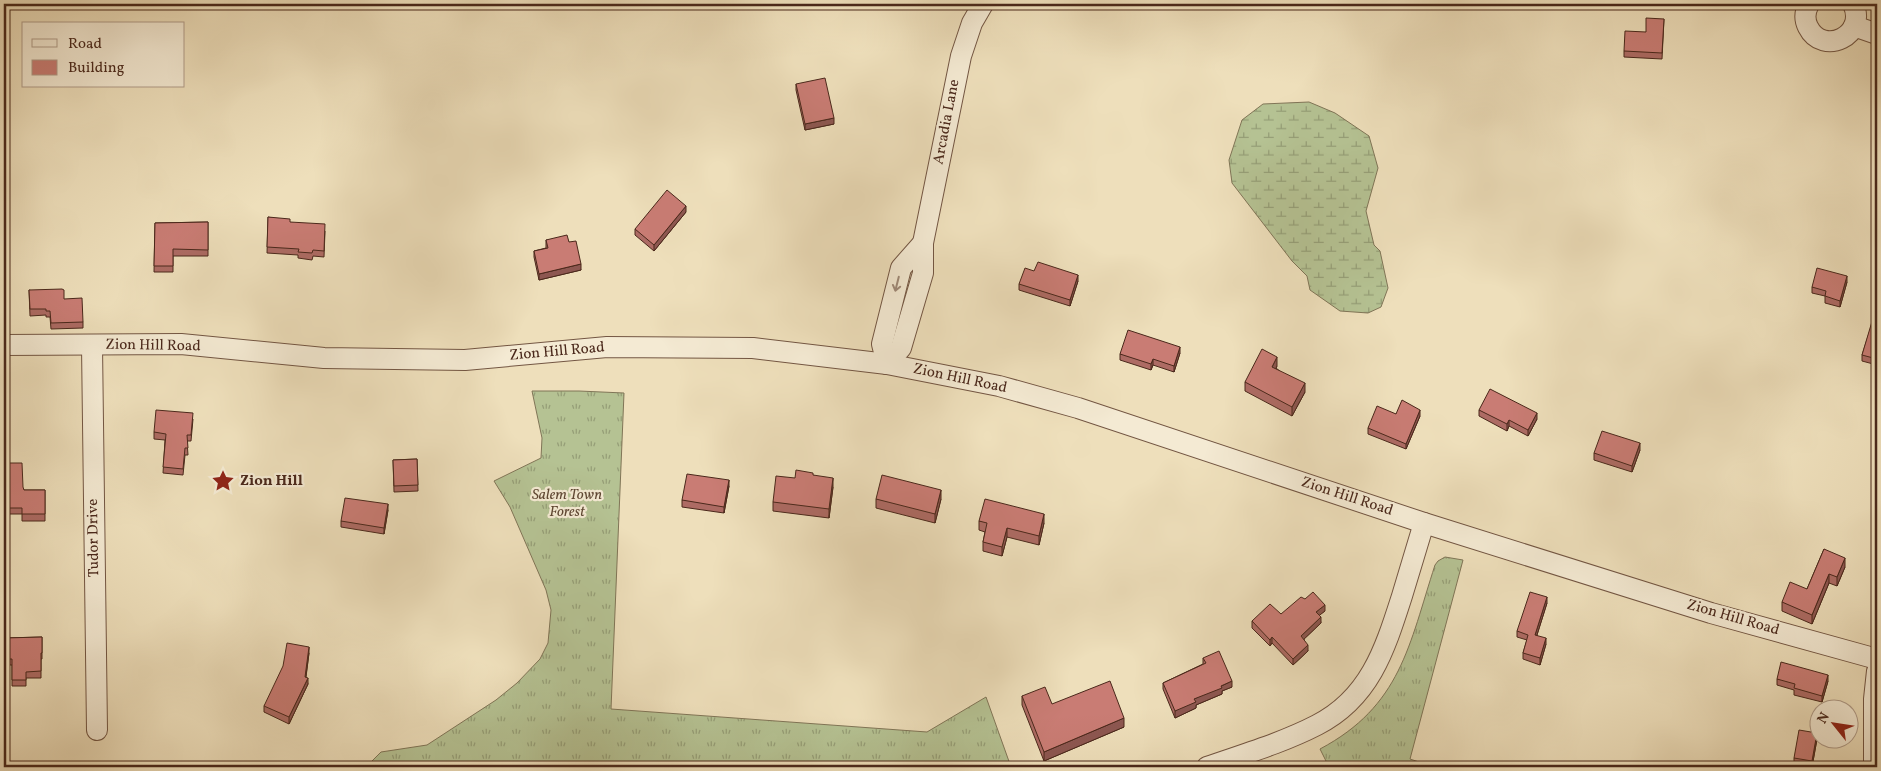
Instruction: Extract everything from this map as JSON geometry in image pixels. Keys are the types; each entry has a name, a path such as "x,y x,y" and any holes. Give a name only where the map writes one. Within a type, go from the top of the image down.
{"street":[{"name":"Arcadia Lane","path":"887,364 901,348 923,273 923,243 961,56 972,24 983,4"},
{"path":"1809,4 1806,16 1807,24 1817,38 1826,41 1842,38 1854,26 1856,17 1852,4"},
{"path":"1854,26 1877,34"},
{"name":"Zion Hill Road","path":"4,345 181,344 324,358 465,360 607,347 753,348 887,364 999,386 1078,408 1424,523 1711,613 1877,659"},
{"name":"Tudor Drive","path":"92,346 97,730"},
{"path":"1207,767 1285,740 1318,724 1354,698 1376,667 1391,630 1424,523"},
{"path":"1874,767 1874,699 1877,672"}],"green space":[{"path":"1309,102 1335,113 1369,136 1378,168 1366,211 1374,245 1380,251 1388,288 1381,307 1368,313 1340,311 1310,290 1307,276 1292,261 1232,183 1229,160 1242,120 1263,104"},
{"name":"Salem Town Forest","path":"532,391 624,393 611,709 927,732 986,697 1011,767 366,767 381,752 427,745 496,700 517,683 540,659 548,643 551,610 546,590 510,507 494,481 541,458 542,438"},
{"path":"1445,557 1463,560 1410,759 1434,767 1329,767 1320,749 1347,732 1368,713 1385,693 1409,647 1435,565"}],"building":[{"path":"1646,18 1664,19 1662,53 1624,51 1625,31 1646,32"},
{"path":"825,78 834,118 805,124 796,84"},
{"path":"667,190 686,206 654,245 635,229"},
{"path":"268,217 290,219 290,222 325,224 324,251 313,250 312,253 298,252 299,249 267,247"},
{"path":"208,222 208,250 173,249 173,266 154,266 155,223"},
{"path":"567,235 569,242 576,241 581,264 539,274 534,251 548,248 546,240"},
{"path":"1038,262 1078,275 1070,300 1019,284 1025,268 1034,271"},
{"path":"1817,268 1847,276 1840,301 1825,296 1826,291 1812,287"},
{"path":"29,290 64,290 64,299 82,298 83,322 51,323 50,311 46,311 46,309 30,309"},
{"path":"1877,308 1877,359 1862,355"},
{"path":"1128,330 1180,347 1174,366 1153,359 1151,364 1120,354"},
{"path":"1262,349 1277,357 1272,367 1305,383 1292,407 1245,382"},
{"path":"1490,389 1537,413 1528,430 1509,420 1507,424 1479,410"},
{"path":"1402,400 1420,410 1406,444 1368,428 1377,406 1396,414"},
{"path":"156,410 193,413 191,435 187,435 188,448 185,448 183,469 163,467 166,434 154,432"},
{"path":"1602,431 1640,443 1632,466 1594,453"},
{"path":"417,459 418,485 394,486 393,460"},
{"path":"4,463 22,463 24,490 45,490 45,514 22,514 22,508 4,508"},
{"path":"796,470 833,478 829,509 773,502 776,476 795,478"},
{"path":"687,474 729,480 724,507 682,500"},
{"path":"882,475 941,490 935,514 876,499"},
{"path":"345,498 388,504 384,528 341,521"},
{"path":"985,499 1044,514 1039,536 1007,528 1002,547 983,542 987,523 979,521"},
{"path":"1824,549 1845,558 1837,577 1829,574 1812,615 1782,602 1790,582 1807,589"},
{"path":"1313,592 1325,605 1316,612 1321,617 1301,636 1308,645 1293,659 1272,637 1270,640 1252,621 1270,604 1281,614 1301,597 1305,599"},
{"path":"1530,592 1547,597 1535,635 1546,638 1540,658 1523,653 1528,635 1517,631"},
{"path":"42,637 41,671 26,672 26,680 12,680 12,659 4,659 4,638"},
{"path":"287,643 309,647 305,677 308,678 289,717 264,706 283,666"},
{"path":"1219,651 1232,681 1221,686 1222,688 1194,699 1196,702 1175,711 1163,683 1206,663 1203,658"},
{"path":"1781,662 1828,675 1822,696 1794,688 1795,684 1777,679"},
{"path":"1110,681 1124,718 1044,752 1022,696 1045,687 1052,704"},
{"path":"1799,730 1808,732 1808,748 1814,748 1812,761 1794,758"}],"place":[{"name":"Zion Hill","path":"223,481"}]}
